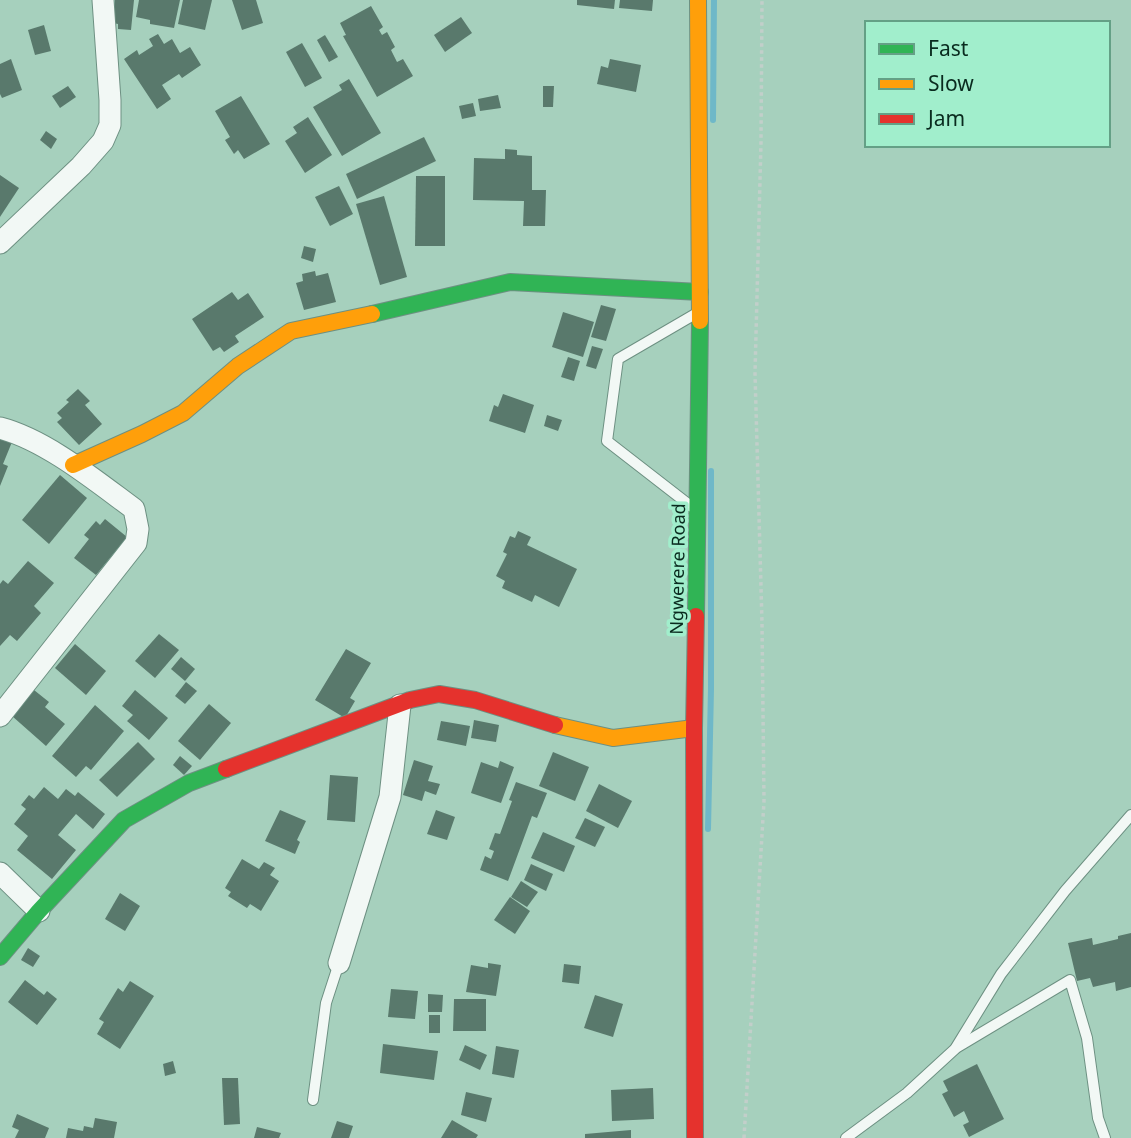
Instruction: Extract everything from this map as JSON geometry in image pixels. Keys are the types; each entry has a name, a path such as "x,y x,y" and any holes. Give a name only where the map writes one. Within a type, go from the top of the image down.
{"street":[{"path":"0,243 80,166 103,141 110,125 103,0"},
{"name":"Ngwerere Road","path":"695,1138 694,728 700,311 698,0"},
{"path":"73,465 183,413 238,366 291,331 510,282 700,292"},
{"path":"0,428 23,436 73,465 134,509 138,529 136,543 0,716"},
{"path":"0,957 124,820 189,783 410,700 439,694 475,700 566,729 613,738 694,728"},
{"path":"340,963 390,797 400,705"},
{"path":"0,873 39,911"}],"lane":[{"path":"697,511 607,441 618,359 700,311"},
{"path":"955,1049 1001,974 1065,891 1131,815"},
{"path":"313,1100 326,1003 340,963"},
{"path":"846,1138 907,1093 955,1049 1070,980 1087,1038 1098,1118 1105,1138"}],"path":[{"path":"744,1138 764,801 755,373 762,0"}],"building":[{"path":"115,0 134,0 131,30 118,29 118,24 113,23"},
{"path":"139,0 180,0 174,28 150,24 150,20 136,17"},
{"path":"183,0 212,0 205,30 178,24"},
{"path":"232,0 256,0 263,23 242,30"},
{"path":"577,0 615,0 614,9 577,5"},
{"path":"620,0 653,0 652,11 619,8"},
{"path":"371,6 383,27 379,30 382,35 387,32 395,47 391,50 397,62 403,59 413,76 377,97 343,36 346,35 340,23"},
{"path":"461,17 472,33 445,52 434,35"},
{"path":"44,25 51,51 35,55 28,30"},
{"path":"158,34 164,44 172,39 180,53 190,47 201,65 182,78 179,74 162,85 171,99 157,109 124,59 137,50 139,55 153,46 149,39"},
{"path":"325,35 338,57 329,62 317,40"},
{"path":"302,43 322,78 305,87 286,52"},
{"path":"11,59 22,90 2,98 0,64"},
{"path":"610,59 641,65 636,92 597,84 601,66 608,68"},
{"path":"349,79 381,133 342,156 313,107 342,90 339,85"},
{"path":"68,86 76,97 60,108 52,96"},
{"path":"543,86 554,86 553,107 543,107"},
{"path":"498,95 501,108 480,111 478,99"},
{"path":"241,96 270,144 244,159 238,150 234,154 225,140 230,137 215,111"},
{"path":"473,103 476,116 462,119 459,106"},
{"path":"308,117 332,155 305,173 285,141 297,133 293,127"},
{"path":"46,131 57,139 51,149 40,140"},
{"path":"424,137 436,161 357,199 346,174"},
{"path":"505,149 517,150 517,155 532,156 532,190 546,190 545,226 523,226 524,201 473,200 474,158 505,159"},
{"path":"0,175 19,188 0,217"},
{"path":"416,176 445,176 445,246 415,246"},
{"path":"339,186 353,214 330,226 315,197"},
{"path":"384,196 407,277 380,285 356,204"},
{"path":"304,246 316,249 313,262 301,258"},
{"path":"315,271 316,276 328,273 336,302 304,310 296,283 303,281 302,274"},
{"path":"232,292 238,300 248,293 264,317 235,336 239,342 224,352 220,347 213,351 192,319"},
{"path":"601,305 616,309 606,341 591,337"},
{"path":"563,312 594,322 583,357 552,347"},
{"path":"592,346 603,349 596,369 586,366"},
{"path":"568,357 580,361 574,381 561,377"},
{"path":"78,389 90,401 85,405 102,424 79,445 57,422 62,418 57,413"},
{"path":"503,394 534,405 525,433 489,421 494,405 498,407"},
{"path":"547,415 562,420 558,431 544,426"},
{"path":"0,437 12,442 3,464 8,466 0,486"},
{"path":"60,475 87,498 49,544 22,520"},
{"path":"105,519 127,537 96,575 74,558 89,539 84,535 96,521 100,525"},
{"path":"518,531 531,537 527,545 577,569 559,607 535,595 532,602 502,588 505,581 496,576 507,554 503,552 510,536 515,538"},
{"path":"28,561 54,583 34,606 41,613 17,641 10,635 0,646 0,584 3,580 8,584"},
{"path":"159,634 179,650 155,678 135,661"},
{"path":"75,644 106,671 86,695 55,668"},
{"path":"346,649 371,663 350,698 355,701 345,718 315,700"},
{"path":"181,657 195,669 185,681 171,669"},
{"path":"186,682 197,691 185,704 175,696"},
{"path":"34,690 49,702 45,707 65,724 46,746 12,716"},
{"path":"135,690 168,718 149,740 127,721 133,715 122,706"},
{"path":"209,704 231,723 200,760 178,741"},
{"path":"95,705 124,731 91,770 86,766 76,777 52,756"},
{"path":"474,720 499,725 496,742 471,738"},
{"path":"441,721 470,726 466,746 437,740"},
{"path":"138,742 155,759 117,797 99,780"},
{"path":"553,752 589,767 575,801 539,786"},
{"path":"180,756 192,766 184,775 173,765"},
{"path":"414,760 433,766 428,781 440,784 436,795 425,791 422,801 403,795"},
{"path":"500,761 514,767 501,803 471,793 481,762 498,768"},
{"path":"330,775 358,777 355,822 327,820"},
{"path":"516,782 547,793 537,818 532,816 508,881 480,870 485,856 491,859 494,851 489,849 495,833 500,834"},
{"path":"599,784 632,801 618,828 586,811"},
{"path":"44,787 58,799 66,789 75,796 78,792 105,814 93,829 76,814 58,835 76,850 52,879 17,850 28,836 14,824 26,809 21,805 29,795 34,799"},
{"path":"280,810 306,821 297,840 300,842 295,854 265,841"},
{"path":"436,810 455,817 447,840 427,834"},
{"path":"585,818 605,827 595,847 575,838"},
{"path":"543,832 575,846 564,872 531,858"},
{"path":"242,859 259,869 264,862 275,868 270,875 279,881 261,911 250,904 247,908 228,896 231,892 225,888"},
{"path":"531,864 553,874 546,891 524,880"},
{"path":"521,881 538,892 527,907 511,897"},
{"path":"120,893 140,906 125,931 105,919"},
{"path":"510,897 530,911 515,934 494,920"},
{"path":"1131,933 1131,987 1116,991 1115,982 1093,987 1090,978 1077,981 1068,943 1092,938 1093,945"},
{"path":"28,948 40,956 33,967 21,960"},
{"path":"488,963 501,965 496,996 466,992 471,965 488,968"},
{"path":"564,964 581,966 579,984 562,982"},
{"path":"25,980 44,995 47,991 57,999 37,1025 8,1002"},
{"path":"130,981 154,996 120,1049 97,1034 104,1022 99,1019 118,988 123,992"},
{"path":"391,989 418,991 415,1019 388,1017"},
{"path":"428,994 443,995 442,1012 428,1012"},
{"path":"595,995 623,1004 613,1037 584,1028"},
{"path":"454,999 486,999 486,1031 453,1031"},
{"path":"429,1015 440,1015 440,1033 429,1033"},
{"path":"383,1044 438,1051 434,1080 380,1073"},
{"path":"465,1045 487,1055 480,1070 459,1060"},
{"path":"496,1046 519,1050 514,1078 492,1074"},
{"path":"173,1061 176,1073 165,1076 163,1064"},
{"path":"977,1064 1004,1119 969,1137 963,1125 969,1122 964,1111 954,1117 942,1094 948,1091 943,1081"},
{"path":"222,1078 238,1078 240,1124 224,1125"},
{"path":"653,1088 654,1119 612,1121 611,1090"},
{"path":"466,1092 492,1098 486,1122 461,1115"},
{"path":"17,1114 49,1128 45,1138 15,1138 19,1130 12,1127"},
{"path":"95,1118 117,1122 114,1138 66,1138 68,1128 83,1131 84,1126 93,1128"},
{"path":"452,1120 478,1135 476,1138 441,1138"},
{"path":"337,1121 353,1126 349,1138 331,1138"},
{"path":"257,1127 281,1133 279,1138 254,1138"},
{"path":"631,1130 631,1138 585,1138 585,1134"}],"waterway":[{"path":"713,120 714,0"},
{"path":"708,829 711,471"}],"traffic: fast":[{"path":"372,314 510,282 700,292"},
{"path":"696,616 700,321"},
{"path":"0,957 124,820 189,783 226,769"}],"traffic: slow":[{"path":"698,0 700,321"},
{"path":"73,465 183,413 238,366 291,331 372,314"},
{"path":"555,725 613,738 694,728"}],"traffic: jam":[{"path":"695,1138 696,616"},
{"path":"226,769 410,700 439,694 475,700 555,725"}]}
